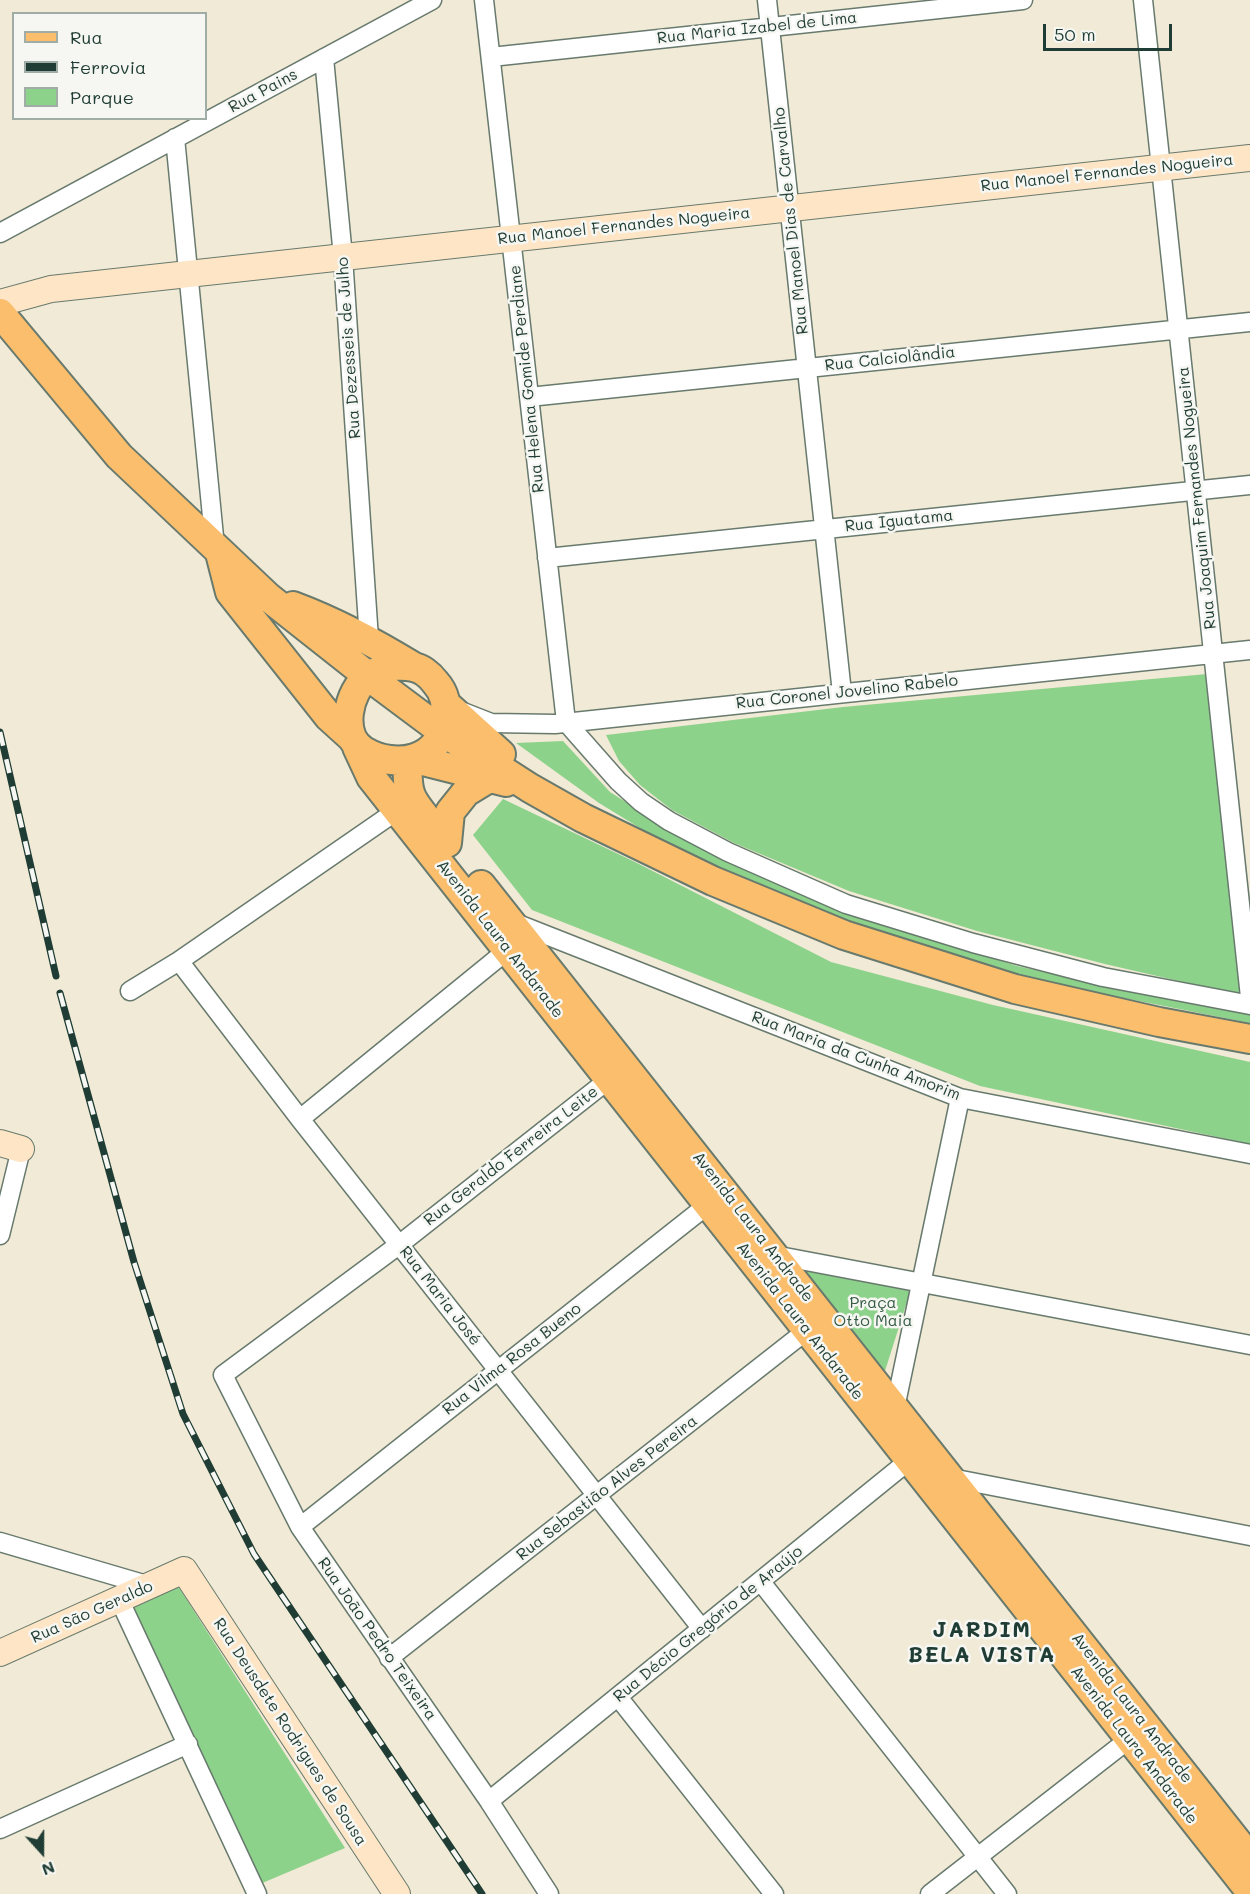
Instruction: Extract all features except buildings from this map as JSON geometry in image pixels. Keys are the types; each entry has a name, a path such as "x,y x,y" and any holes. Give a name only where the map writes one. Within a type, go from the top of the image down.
{"main road":[{"path":"0,313 119,456 268,597 368,676 445,719 530,788 583,818 713,880 844,935 1016,989 1250,1040"},
{"path":"217,550 230,592 329,717 354,742 374,757 390,760 411,759 530,788"},
{"path":"268,597 323,617 369,639 430,675 441,688 445,719 432,748 411,759"},
{"path":"354,742 348,715 355,693 368,676 390,666 414,667"},
{"name":"Avenida Laura Andarade","path":"354,742 371,777 405,805 514,936 617,1072 1138,1732 1250,1891"},
{"path":"411,759 406,782 405,805 447,843 514,936"},
{"path":"447,843 450,812 466,792 489,778"},
{"name":"Avenida Laura Andrade","path":"716,1197 774,1255 815,1323 895,1408 918,1453"},
{"name":"Avenida Laura Andrade","path":"1138,1732 1250,1858"}],"street":[{"name":"Rua Pains","path":"0,233 432,0"},
{"name":"Rua Helena Gomide Perdiane","path":"484,0 566,722"},
{"name":"Rua Manoel Dias de Carvalho","path":"768,0 842,693"},
{"name":"Rua Maria Izabel de Lima","path":"491,57 1023,0"},
{"name":"Rua Joaquim Fernandes Nogueira","path":"1143,0 1250,996"},
{"name":"Rua Dezesseis de Julho","path":"324,58 343,257 369,639"},
{"path":"175,138 217,550"},
{"name":"Rua Manoel Fernandes Nogueira","path":"0,303 51,289 1250,158"},
{"name":"Rua Calciolândia","path":"529,397 1250,322"},
{"name":"Rua Iguatama","path":"548,558 1250,485"},
{"name":"Rua Coronel Jovelino Rabelo","path":"445,719 491,723 566,722 1250,650"},
{"path":"566,722 618,781 640,802 669,821 728,852 846,904 973,943 1103,977 1250,1005"},
{"path":"130,991 179,961 405,805"},
{"path":"300,1119 514,936"},
{"name":"Rua Maria da Cunha Amorim","path":"514,936 960,1098 1250,1154"},
{"name":"Rua Maria José","path":"179,961 300,1119 702,1629"},
{"name":"Rua Geraldo Ferreira Leite","path":"223,1375 400,1244 617,1072"},
{"path":"895,1408 960,1098"},
{"path":"0,1235 10,1146"},
{"name":"Rua Vilma Rosa Bueno","path":"300,1527 716,1197"},
{"path":"774,1255 1250,1345"},
{"name":"Rua Sebastião Alves Pereira","path":"389,1658 815,1323"},
{"name":"Rua João Pedro Teixeira","path":"223,1375 300,1527 489,1801 549,1894"},
{"name":"Rua Décio Gregório de Araújo","path":"489,1801 918,1453"},
{"path":"943,1485 1250,1536"},
{"path":"0,1542 150,1586"},
{"name":"Rua São Geraldo","path":"0,1653 184,1570"},
{"name":"Rua Deusdete Rodrigues de Sousa","path":"184,1570 397,1894"},
{"path":"761,1582 1007,1894"},
{"path":"119,1599 188,1744 253,1892"},
{"path":"618,1697 774,1894"},
{"path":"930,1894 1138,1732"},
{"path":"0,1829 188,1744"}],"green space":[{"path":"1207,674 1244,996 977,931 849,891 734,843 672,810 640,785 619,761 606,735 843,707"},
{"path":"563,741 610,792 678,835 852,913 1017,966 1157,997 1250,1014 1250,1023 1018,977 849,926 671,847 599,803 516,743"},
{"path":"503,799 635,862 831,962 993,1005 1250,1062 1250,1144 980,1086 532,910 473,835"},
{"name":"Praça Otto Maia","path":"798,1269 911,1289 885,1371"},
{"path":"178,1586 345,1848 260,1884 127,1606"}],"railway":[{"path":"0,732 56,976"},
{"path":"60,993 134,1262 183,1414 254,1554 482,1894"}],"district":[{"name":"JARDIM BELA VISTA","path":"982,1643"}]}
